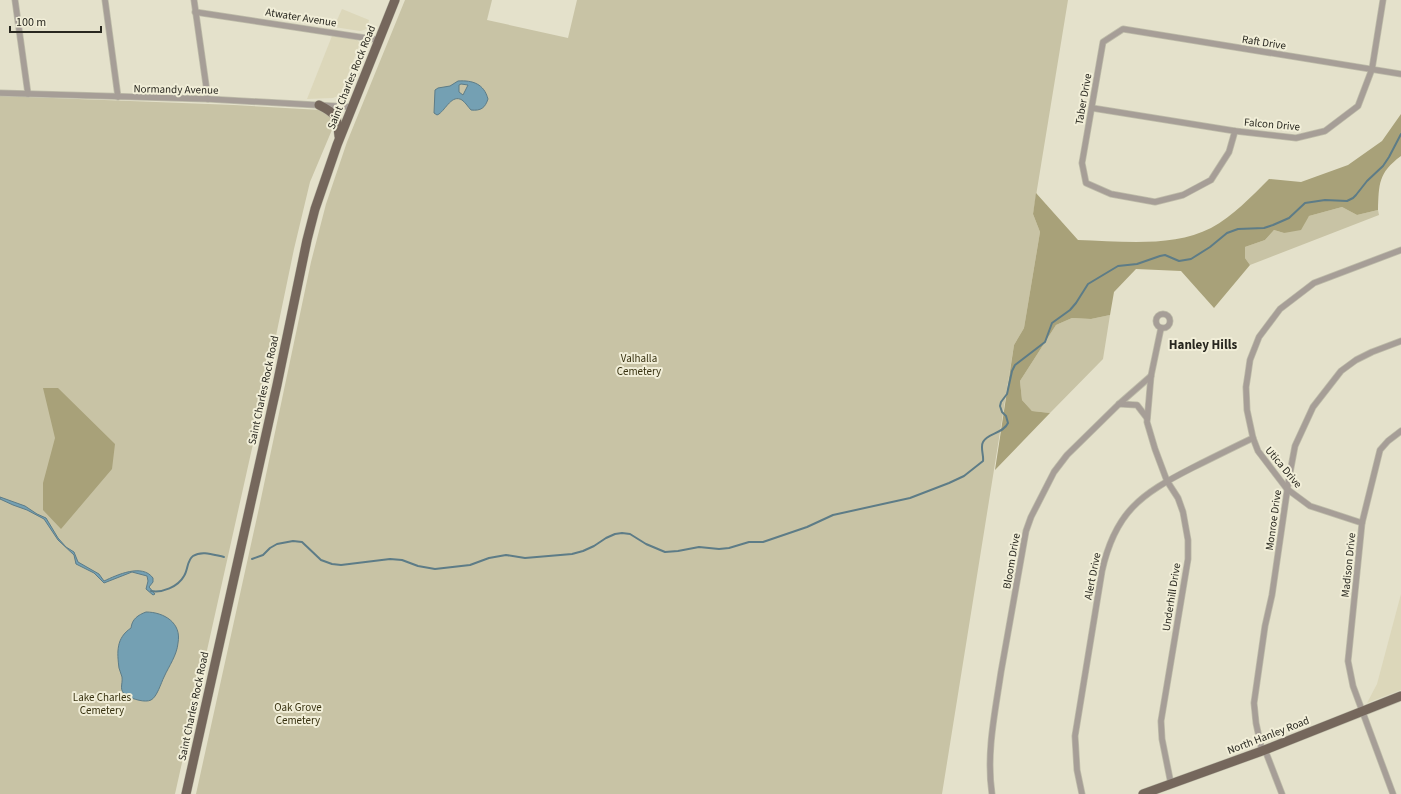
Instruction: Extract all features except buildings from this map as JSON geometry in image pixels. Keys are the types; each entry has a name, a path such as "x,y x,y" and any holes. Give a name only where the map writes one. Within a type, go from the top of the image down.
{"main road":[{"name":"Saint Charles Rock Road","path":"186,794 277,385 307,240 339,138 395,0"},
{"path":"319,105 332,112 337,120 339,138"},
{"name":"North Hanley Road","path":"1143,794 1264,751 1362,710 1401,696"}],"street":[{"path":"15,0 28,94"},
{"path":"105,0 118,98"},
{"path":"194,0 208,99"},
{"name":"Falcon Drive","path":"1092,108 1296,138 1325,131 1358,106 1372,69 1383,0"},
{"name":"Atwater Avenue","path":"196,12 379,40"},
{"name":"Raft Drive","path":"1123,29 1401,74"},
{"name":"Taber Drive","path":"1123,29 1103,42 1082,163 1086,183 1111,194 1155,202 1183,195 1211,180 1229,152 1235,130"},
{"name":"Normandy Avenue","path":"0,93 118,98 208,99 352,107"},
{"name":"Utica Drive","path":"1362,523 1310,506 1287,489 1258,451 1253,438 1247,410 1246,387 1250,360 1259,337 1280,309 1314,283 1401,250"},
{"name":"Underhill Drive","path":"1161,328 1151,376 1147,422 1155,450 1167,481 1178,498 1188,540 1188,559 1161,720 1162,739 1170,784"},
{"name":"Monroe Drive","path":"1282,794 1264,751 1256,723 1254,703 1295,446 1313,407 1340,371 1356,360 1372,352 1401,341"},
{"name":"Bloom Drive","path":"992,794 989,778 990,754 999,684 1026,530 1031,517 1051,479 1067,455 1119,404 1151,376"},
{"path":"1119,404 1137,406 1148,418"},
{"name":"Madison Drive","path":"1393,794 1353,686 1348,661 1362,523 1380,450 1388,441 1401,431"},
{"name":"Alert Drive","path":"1082,794 1077,770 1075,736 1106,553 1116,530 1136,503 1150,491 1253,438"}],"shaded area":[{"path":"342,9 369,20 367,28 360,31 334,27"},
{"path":"332,36 354,38 360,43 340,95 333,98 307,99"},
{"path":"1401,114 1401,156 1388,168 1381,180 1378,210 1357,215 1342,207 1309,216 1301,230 1284,233 1274,230 1265,240 1245,247 1245,258 1250,265 1214,308 1181,271 1136,269 1114,292 1110,315 1091,319 1072,318 1056,325 1020,381 1022,400 1032,411 1050,413 995,470 1014,345 1024,328 1040,232 1033,214 1036,193 1078,240 1146,242 1180,238 1211,228 1227,218 1269,179 1301,182 1348,165 1382,141"},
{"path":"43,388 58,388 115,444 112,469 61,529 43,510 43,483 55,438"},
{"path":"1401,594 1401,690 1367,703 1377,684"}],"green space":[{"name":"Valhalla Cemetery","path":"405,0 492,0 487,20 568,38 577,0 1068,0 1033,214 1040,232 1024,328 1014,345 942,794 196,794 311,262 326,204 347,142"},
{"name":"Lake Charles Cemetery","path":"0,96 234,105 321,110 330,113 334,125 310,182 294,249 261,408 175,794 0,794"},
{"path":"1342,207 1357,215 1378,210 1379,215 1250,265 1245,258 1245,247 1265,240 1274,230 1284,233 1309,216"},
{"path":"1110,315 1103,359 1050,413 1032,411 1022,400 1020,381 1056,325 1072,318 1091,319"}],"water":[{"path":"458,81 473,82 481,86 484,90 488,99 487,102 484,107 480,109 471,110 465,102 455,99 452,100 442,112 437,115 434,113 435,90 450,86","holes":["459,85 468,85 463,95 459,92"]},
{"path":"0,497 25,506 46,518 58,538 66,547 74,552 78,562 99,574 104,581 122,573 136,571 143,571 153,578 153,582 149,587 155,594 153,595 146,589 148,581 147,576 132,572 104,583 94,573 76,564 74,555 58,540 44,519 0,499"},
{"path":"146,612 159,614 170,620 174,624 179,636 176,652 157,693 151,700 148,701 139,700 124,694 118,656 120,641 123,636 131,628 136,618 140,614"}],"waterway":[{"path":"252,559 263,555 277,544 293,541 302,542 321,560 332,564 341,565 390,559 402,560 418,566 435,569 470,565 489,558 506,555 525,558 572,554 594,546 615,534 622,533 630,534 646,544 665,552 699,547 719,549 729,548 749,542 763,542 807,527 833,515 910,498 964,476 983,461 983,442 988,437 1006,427 1008,423 1000,406 1007,394 1012,371 1015,365 1045,342 1052,323 1070,310 1088,284 1118,266 1137,264 1165,255 1179,261 1191,259 1210,247 1227,233 1238,229 1264,228 1273,225 1289,218 1305,203 1325,200 1347,201 1353,198 1367,181 1383,166 1401,134"},
{"path":"151,591 165,590 178,583 185,574 191,558 197,554 200,553 224,557"}],"district":[{"name":"Hanley Hills","path":"1203,344"}],"park label":[{"name":"Oak Grove Cemetery","path":"298,713"}]}
